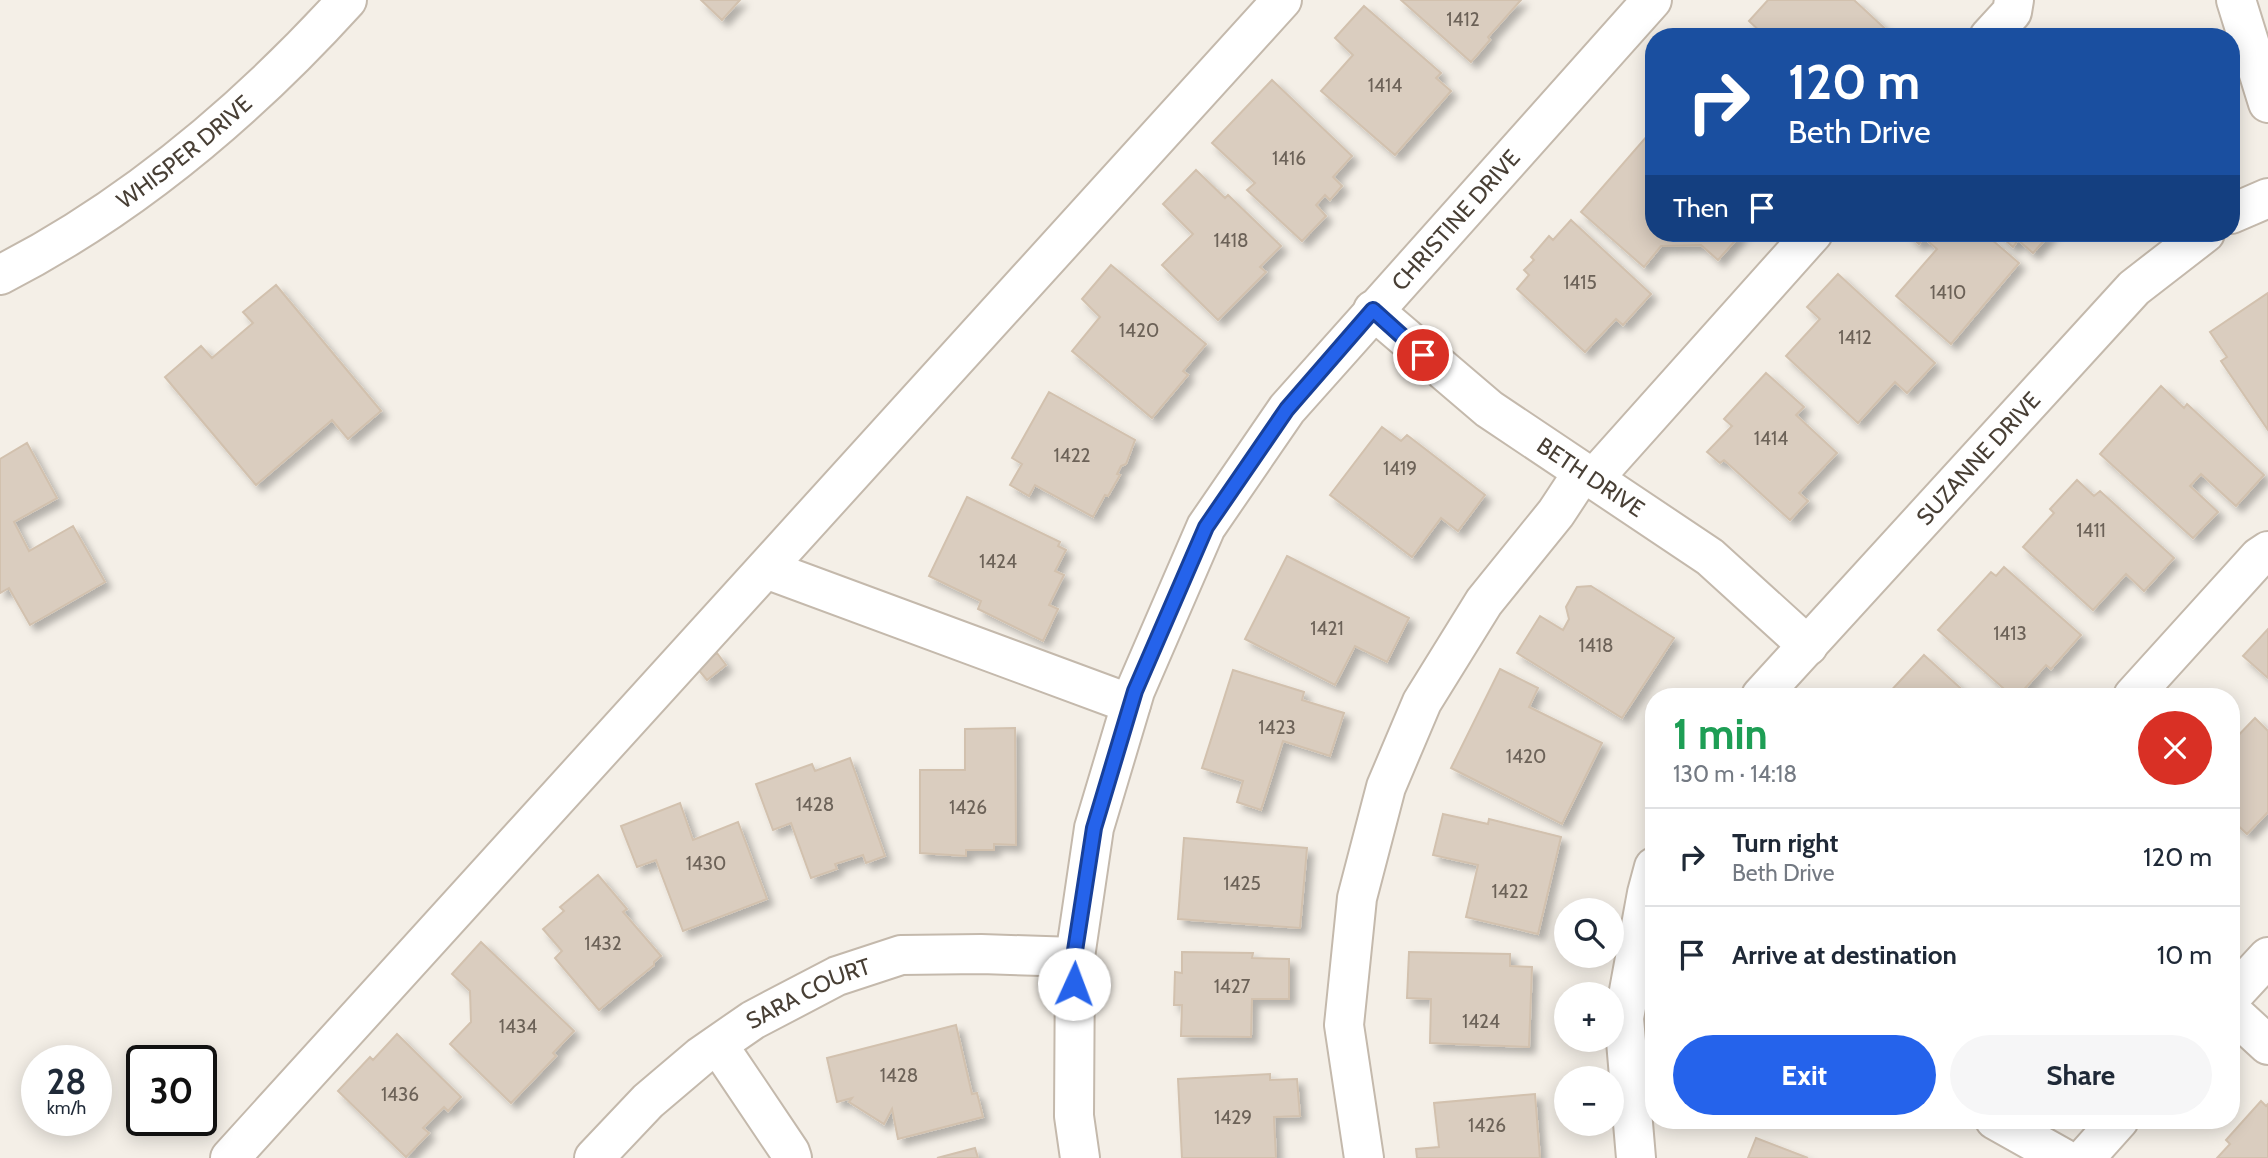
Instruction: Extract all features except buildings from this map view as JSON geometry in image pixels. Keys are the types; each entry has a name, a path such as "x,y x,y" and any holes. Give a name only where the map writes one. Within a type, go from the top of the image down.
{"street":[{"name":"WHISPER DRIVE","path":"0,275 37,256 113,208 189,152 255,94 347,0"},
{"path":"230,1158 1283,0"},
{"name":"CHRISTINE DRIVE","path":"1080,1158 1074,1116 1074,957 1094,828 1131,704 1206,527 1287,409 1652,0"},
{"path":"1997,28 2012,12 2014,0"},
{"path":"2236,0 2268,103"},
{"path":"2240,210 2268,198"},
{"path":"1364,1158 1344,1026 1357,898 1386,788 1422,702 1484,602 1556,513 1588,475 1806,242"},
{"name":"SUZANNE DRIVE","path":"1770,688 2134,288 2193,242"},
{"name":"BETH DRIVE","path":"1373,310 1489,410 1710,557 1808,646"},
{"path":"2140,688 2259,557 2268,551"},
{"path":"766,569 1131,704"},
{"path":"1636,1158 1639,1019 1645,924"},
{"name":"SARA COURT","path":"594,1158 648,1101 718,1045 753,1020 837,976 901,955 1074,957"},
{"path":"2240,987 2268,957"},
{"path":"2240,1019 2268,1045"},
{"path":"718,1045 792,1158"},
{"path":"2011,1129 2063,1158"},
{"path":"2085,1158 2111,1129"}],"route":[{"path":"1074,984 1074,957 1094,828 1135,691 1206,527 1287,409 1373,310 1423,355"}]}
